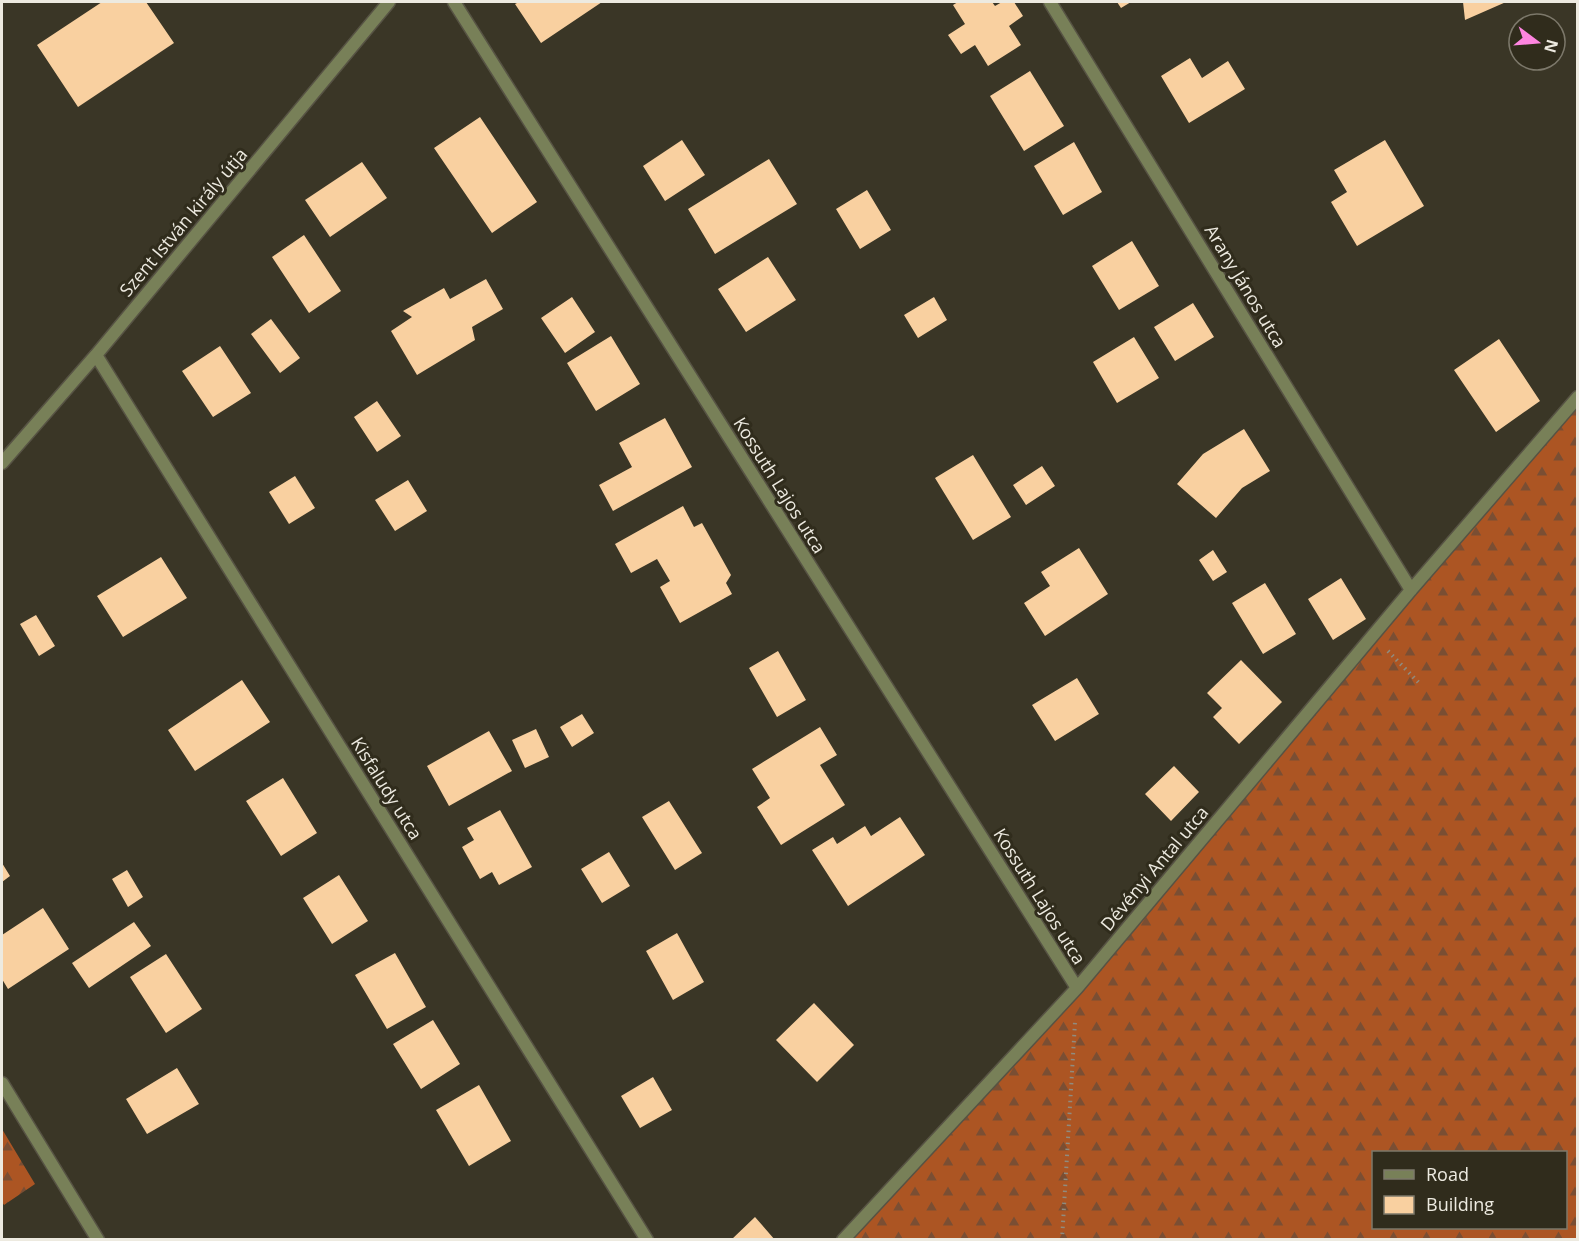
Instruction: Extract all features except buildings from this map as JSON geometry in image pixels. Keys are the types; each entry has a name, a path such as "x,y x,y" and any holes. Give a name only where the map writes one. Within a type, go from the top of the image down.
{"street":[{"name":"Szent István király útja","path":"2,463 96,355 389,2"},
{"name":"Kossuth Lajos utca","path":"454,2 1077,988"},
{"name":"Arany János utca","path":"1050,2 1411,590"},
{"name":"Kisfaludy utca","path":"96,355 647,1239"},
{"name":"Dévényi Antal utca","path":"843,1239 1077,988 1411,590 1578,397"},
{"path":"2,1083 98,1239"}],"path":[{"path":"1373,635 1420,684"},
{"path":"1062,1239 1077,988"}],"green space":[{"path":"1577,406 1577,1239 843,1240 1077,988 1411,590"},
{"path":"2,1129 35,1184 4,1205 2,1202"}]}
